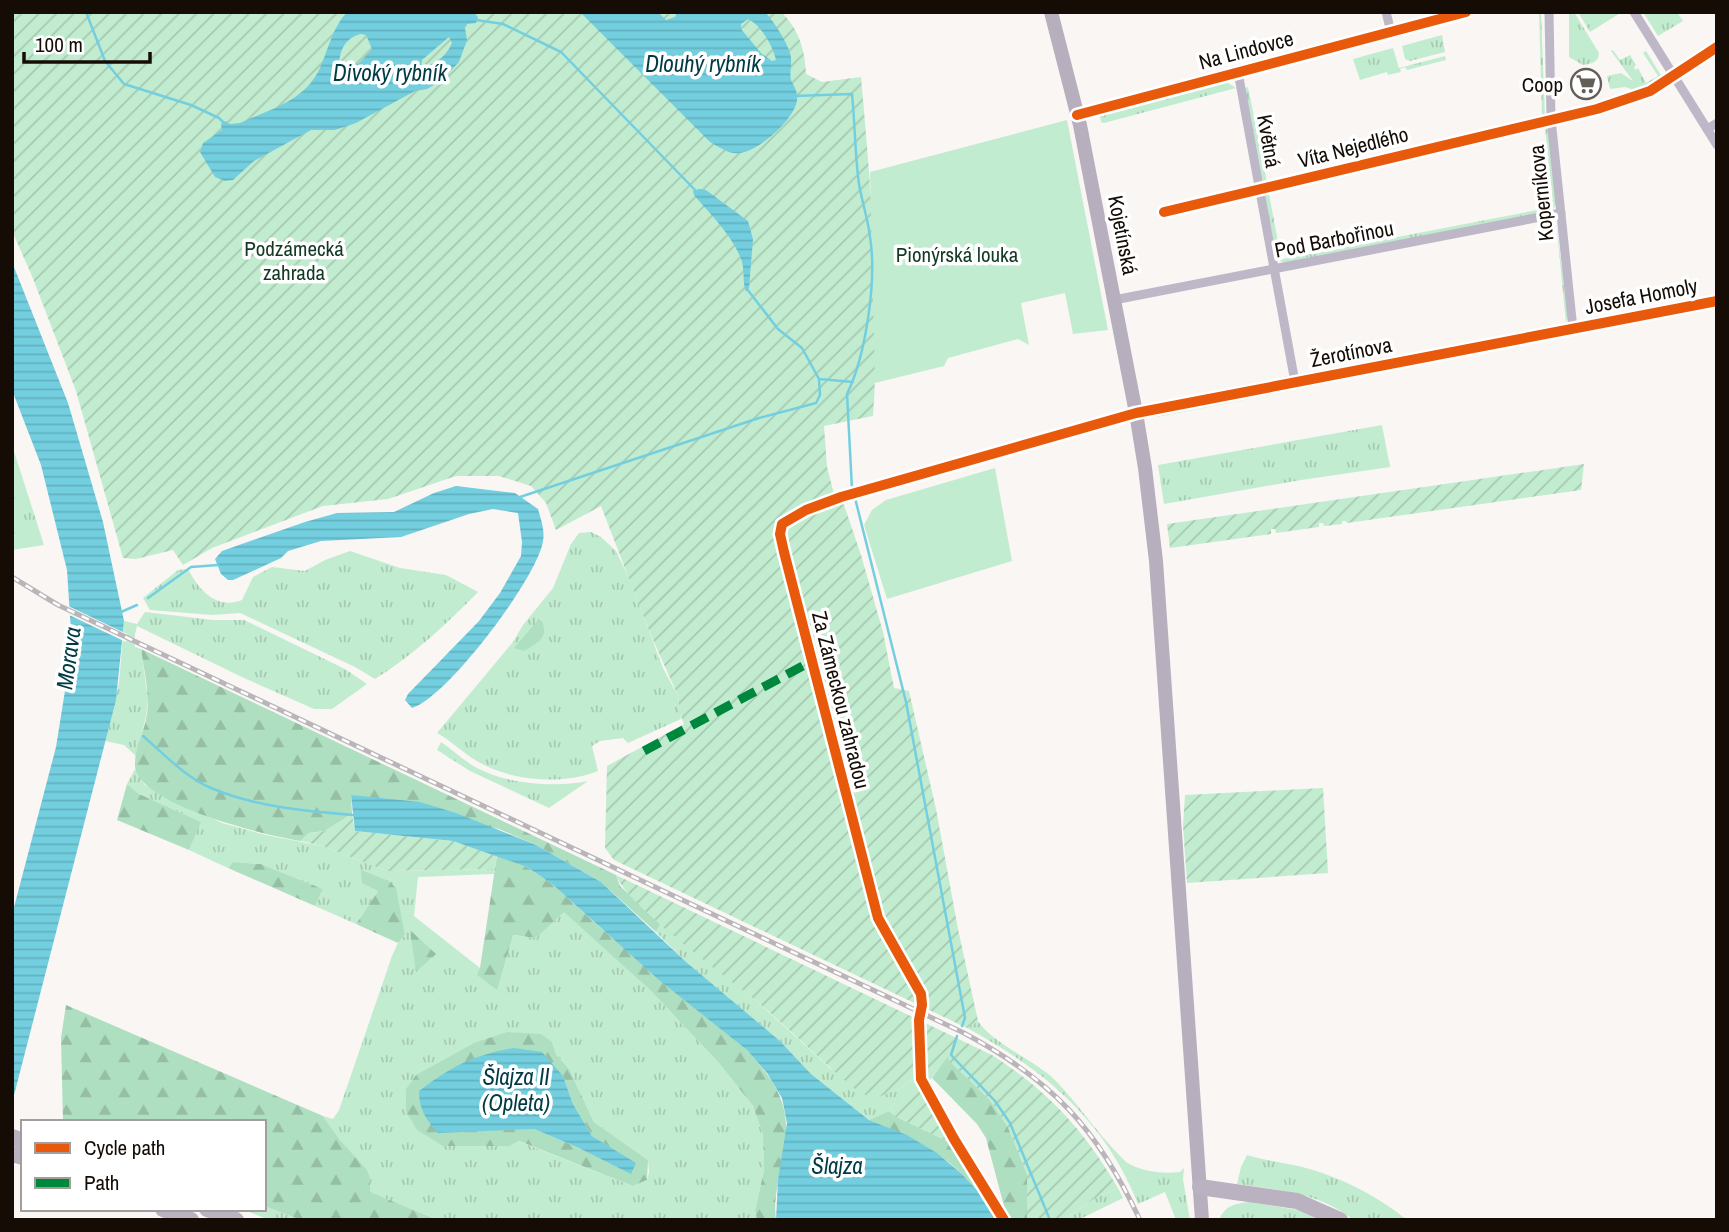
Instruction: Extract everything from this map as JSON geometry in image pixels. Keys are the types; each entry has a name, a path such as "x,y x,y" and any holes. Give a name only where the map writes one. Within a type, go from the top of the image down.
{"highway":[{"path":"1200,1187 1282,1198 1340,1220"},
{"path":"168,1211 191,1220"},
{"path":"212,1211 236,1220"}],"main road":[{"name":"Kojetínská","path":"1051,12 1077,115 1145,468 1156,561 1202,1220"},
{"name":"Na Lindovce","path":"1077,115 1466,12"}],"street":[{"path":"1386,12 1391,32"},
{"name":"Koperníkova","path":"1549,12 1551,119 1573,329"},
{"path":"1634,12 1717,145"},
{"name":"Víta Nejedlého","path":"1164,212 1597,109 1650,91 1717,47"},
{"name":"Květná","path":"1238,72 1296,382"},
{"path":"1707,129 1717,124"},
{"name":"Pod Barbořinou","path":"1114,300 1561,213"},
{"name":"Josefa Homoly","path":"1573,329 1717,301"},
{"name":"Žerotínova","path":"1136,413 1573,329"},
{"name":"Za Zámeckou zahradou","path":"1004,1220 921,1079 919,1020 922,994 878,918 780,534 782,524 806,510 841,497 1136,413"}],"green space":[{"name":"Podzámecká zahrada","path":"12,12 781,12 800,40 806,74 822,82 861,77 875,289 873,416 824,426 827,467 834,494 843,502 861,555 883,632 894,688 909,691 936,809 978,1021 967,1028 614,860 605,848 607,766 684,724 678,696 650,633 601,506 556,530 546,503 531,486 499,476 456,476 388,499 323,506 212,548 183,565 173,550 136,559 123,558 76,391 12,231"},
{"path":"1539,12 1545,117 1266,184 1263,182 1245,88 1248,87 1267,182 1542,115"},
{"path":"1569,12 1574,12 1599,53 1594,62 1583,65 1569,57"},
{"path":"1578,12 1622,12 1590,32"},
{"path":"1643,12 1677,12 1683,21 1658,36"},
{"path":"1442,35 1445,52 1410,61 1405,59 1402,46"},
{"path":"1393,48 1399,68 1445,56 1446,60 1407,70 1405,67 1400,69 1401,72 1388,75 1387,72 1360,80 1353,59"},
{"path":"1613,50 1620,60 1630,55 1636,65 1635,70 1638,68 1646,83 1658,76 1643,53 1646,51 1662,77 1634,90 1625,87 1610,89 1607,76 1621,73 1633,81 1611,51"},
{"path":"1223,83 1236,88 1101,122 1100,116"},
{"name":"Pionýrská louka","path":"1067,120 1108,330 1073,334 1065,293 1021,303 1029,345 1018,339 948,358 944,366 875,383 870,172"},
{"path":"1545,124 1549,127 1556,205 1551,211 1286,264 1278,260 1553,207 1545,127 1269,194 1281,258 1277,258 1265,197 1267,191"},
{"path":"1556,220 1568,317 1566,322"},
{"path":"1717,305 1157,417 1156,412"},
{"path":"1566,323 1564,327 1304,376 1300,374"},
{"path":"1289,376 1286,380 1154,406 1154,403"},
{"path":"1382,425 1390,467 1164,504 1158,465"},
{"path":"12,445 44,545 12,550"},
{"path":"1584,464 1581,490 1347,523 1342,521 1342,524 1324,526 1319,523 1319,527 1276,533 1275,529 1271,529 1271,534 1170,548 1167,524"},
{"path":"995,468 1012,561 887,599 864,525 872,510 886,500"},
{"path":"591,532 616,551 629,578 663,668 678,696 681,719 628,743 623,738 600,741 592,746 598,771 583,776 534,779 486,766 437,733 513,642 553,588 571,544 579,533"},
{"path":"350,551 400,568 446,575 478,592 429,639 375,679 240,613 212,615 150,610 143,598 178,570 188,569 197,584 209,596 224,602 242,600 253,577 272,567 305,571"},
{"path":"145,612 213,620 244,620 345,669 367,684 332,709 314,709 137,626 135,647 141,649 148,698 136,756 124,745 105,741 119,683 124,621 137,624"},
{"path":"537,621 542,621 544,627 541,639 524,651 514,648"},
{"path":"141,649 616,875 620,886 661,923 656,932 601,882 536,845 499,829 351,795 352,814 325,831 309,833 301,841 262,833 180,806 142,780 135,766 148,706"},
{"path":"441,742 477,768 502,778 546,784 588,781 549,808 470,771 437,750"},
{"path":"135,769 145,785 222,823 322,846 387,871 495,869 494,874 418,877 414,916 480,968 496,989 512,935 536,938 564,911 651,991 719,1063 753,1106 763,1135 764,1170 755,1211 757,1220 438,1220 369,1192 369,1185 323,1116 333,1119 339,1110 392,956 405,935 378,891 356,924 315,906 323,889 261,864 233,862 228,868 189,850 200,822 139,794 127,784","holes":["552,1042 556,1054 569,1069 594,1122 648,1160 647,1180 633,1186 518,1141"]},
{"path":"127,784 139,794 201,822 189,850 117,820"},
{"path":"1323,788 1328,873 1187,883 1183,825 1185,795"},
{"path":"352,814 355,831 453,841 497,855 495,869 387,871 322,846 301,841 309,833 325,831"},
{"path":"497,855 527,867 552,884 747,1050 768,1075 781,1100 786,1127 786,1142 776,1197 776,1220 757,1220 755,1211 764,1170 763,1135 753,1106 719,1063 651,991 564,912 536,938 513,935 497,990 477,975"},
{"path":"233,862 261,864 323,889 315,906 228,868"},
{"path":"361,870 389,881 396,888 405,935 398,943 356,924 378,891 362,883"},
{"path":"616,875 992,1055 1031,1083 1063,1113 1092,1148 1118,1188 1097,1197 1063,1220 1027,1220 1027,1174 1008,1127 990,1100 949,1061 948,1056 928,1083 913,1079 899,1089 876,1098 860,1093 760,1004 659,923 624,889"},
{"path":"661,923 761,1005 831,1069 899,1089 913,1079 928,1083 958,1138 950,1142 921,1088 897,1099 889,1111 869,1120 811,1074 780,1041 685,961 656,932"},
{"path":"410,930 436,954 416,972"},
{"path":"66,1005 323,1116 339,1139 367,1170 370,1192 438,1220 301,1220 266,1207 266,1120 63,1120 61,1038"},
{"path":"978,1021 993,1037 1055,1080 1126,1162 1145,1170 1159,1172 1180,1172 1184,1168 1183,1179 1190,1220 1176,1220 1165,1192 1138,1204 1108,1147 1089,1122 1046,1080 1021,1061 967,1028"},
{"path":"507,1032 541,1034 552,1042 556,1054 569,1069 594,1122 648,1160 647,1180 633,1186 519,1141 509,1146 443,1146 417,1130 406,1111 406,1089 416,1075 474,1043","holes":["563,1076 573,1104 592,1136 635,1163 579,1148 534,1129"]},
{"path":"948,1055 950,1061 990,1100 1008,1127 1027,1174 1027,1220 993,1220 971,1184 942,1157 908,1137 869,1120 889,1111 949,1142 958,1138 1005,1210 986,1138 977,1124 932,1078"},
{"path":"916,1086 921,1088 949,1142 894,1116 889,1111 897,1099"},
{"path":"1247,1155 1333,1177 1372,1196 1407,1220 1353,1220 1341,1211 1313,1198 1237,1184"},
{"path":"1118,1188 1123,1198 1078,1220 1063,1220 1097,1197"},
{"path":"1249,1202 1298,1210 1323,1220 1219,1220 1227,1208"},
{"path":"266,1207 301,1220 269,1220 247,1211 266,1211"}],"water":[{"name":"Divoký rybník","path":"347,12 472,12 478,17 476,23 467,24 465,28 467,40 459,62 441,81 427,89 415,91 356,123 335,130 311,130 254,161 233,180 225,181 215,177 200,152 203,143 222,130 221,124 225,121 230,124 240,123 274,109 304,90 319,70","holes":["361,34 366,35 372,49 360,62 344,72 339,68 341,51 350,39","449,37 452,43 443,56 421,68 422,60"]},
{"name":"Dlouhý rybník","path":"580,12 658,12 666,20 675,17 677,12 765,12 790,53 790,74 797,97 795,108 775,133 748,151 732,153 710,142","holes":["748,19 766,36 776,60 772,61 761,53 741,29 741,24"]},
{"path":"706,190 748,221 753,239 749,288 746,292 742,263 737,250 694,195 693,191"},
{"path":"12,262 68,403 103,522 124,621 116,700 12,1103 12,915 56,747 72,647 67,570 41,465 12,390"},
{"path":"456,486 515,493 538,509 543,541 525,581 488,635 446,683 427,700 412,708 405,700 408,694 479,621 500,593 521,556 518,513 493,509 469,514 401,537 321,541 288,551 281,558 233,580 228,580 221,574 215,559 222,551 305,522 337,513 394,512"},
{"name":"Šlajza","path":"351,795 420,802 456,813 536,845 601,882 685,961 780,1041 811,1074 869,1120 907,1135 937,1153 962,1174 984,1198 993,1220 776,1220 778,1180 787,1123 782,1098 767,1073 747,1050 659,980 552,884 527,867 453,841 355,831"},
{"name":"Šlajza II (Opleta)","path":"514,1048 542,1052 563,1076 573,1104 592,1136 636,1163 631,1174 534,1129 438,1133 424,1114 419,1091 464,1063 486,1054"}],"pier":[{"path":"66,605 127,634 126,642 67,614"}],"waterway":[{"path":"86,12 105,61 124,84 191,105 224,123"},
{"path":"476,20 503,24 561,52 697,192"},
{"path":"794,96 852,94 860,191 872,254 868,317 860,359 847,394 852,489"},
{"path":"747,289 778,329 802,348 819,379 853,382"},
{"path":"520,497 759,418 816,403 820,395 819,379"},
{"path":"855,498 906,702 965,1018 962,1026"},
{"path":"148,598 191,567 218,565"},
{"path":"121,612 137,605"},
{"path":"143,736 175,765 211,788 245,800 281,807 353,815"},
{"path":"957,1036 951,1055 995,1101 1010,1123 1050,1220"}],"railway":[{"path":"12,577 58,605 964,1033 1023,1070 1069,1110 1107,1159 1140,1220"}],"marked path":[{"path":"644,751 812,661"}],"cycle path":[{"path":"1077,115 1466,12"},
{"path":"1164,212 1597,109 1650,91 1717,47"},
{"path":"1004,1220 921,1079 921,994 878,918 784,552 780,534 782,524 806,510 841,497 1136,413 1717,301"}],"place":[{"name":"Coop","path":"1586,84"}],"water label":[{"name":"Morava","path":"68,658"}]}
